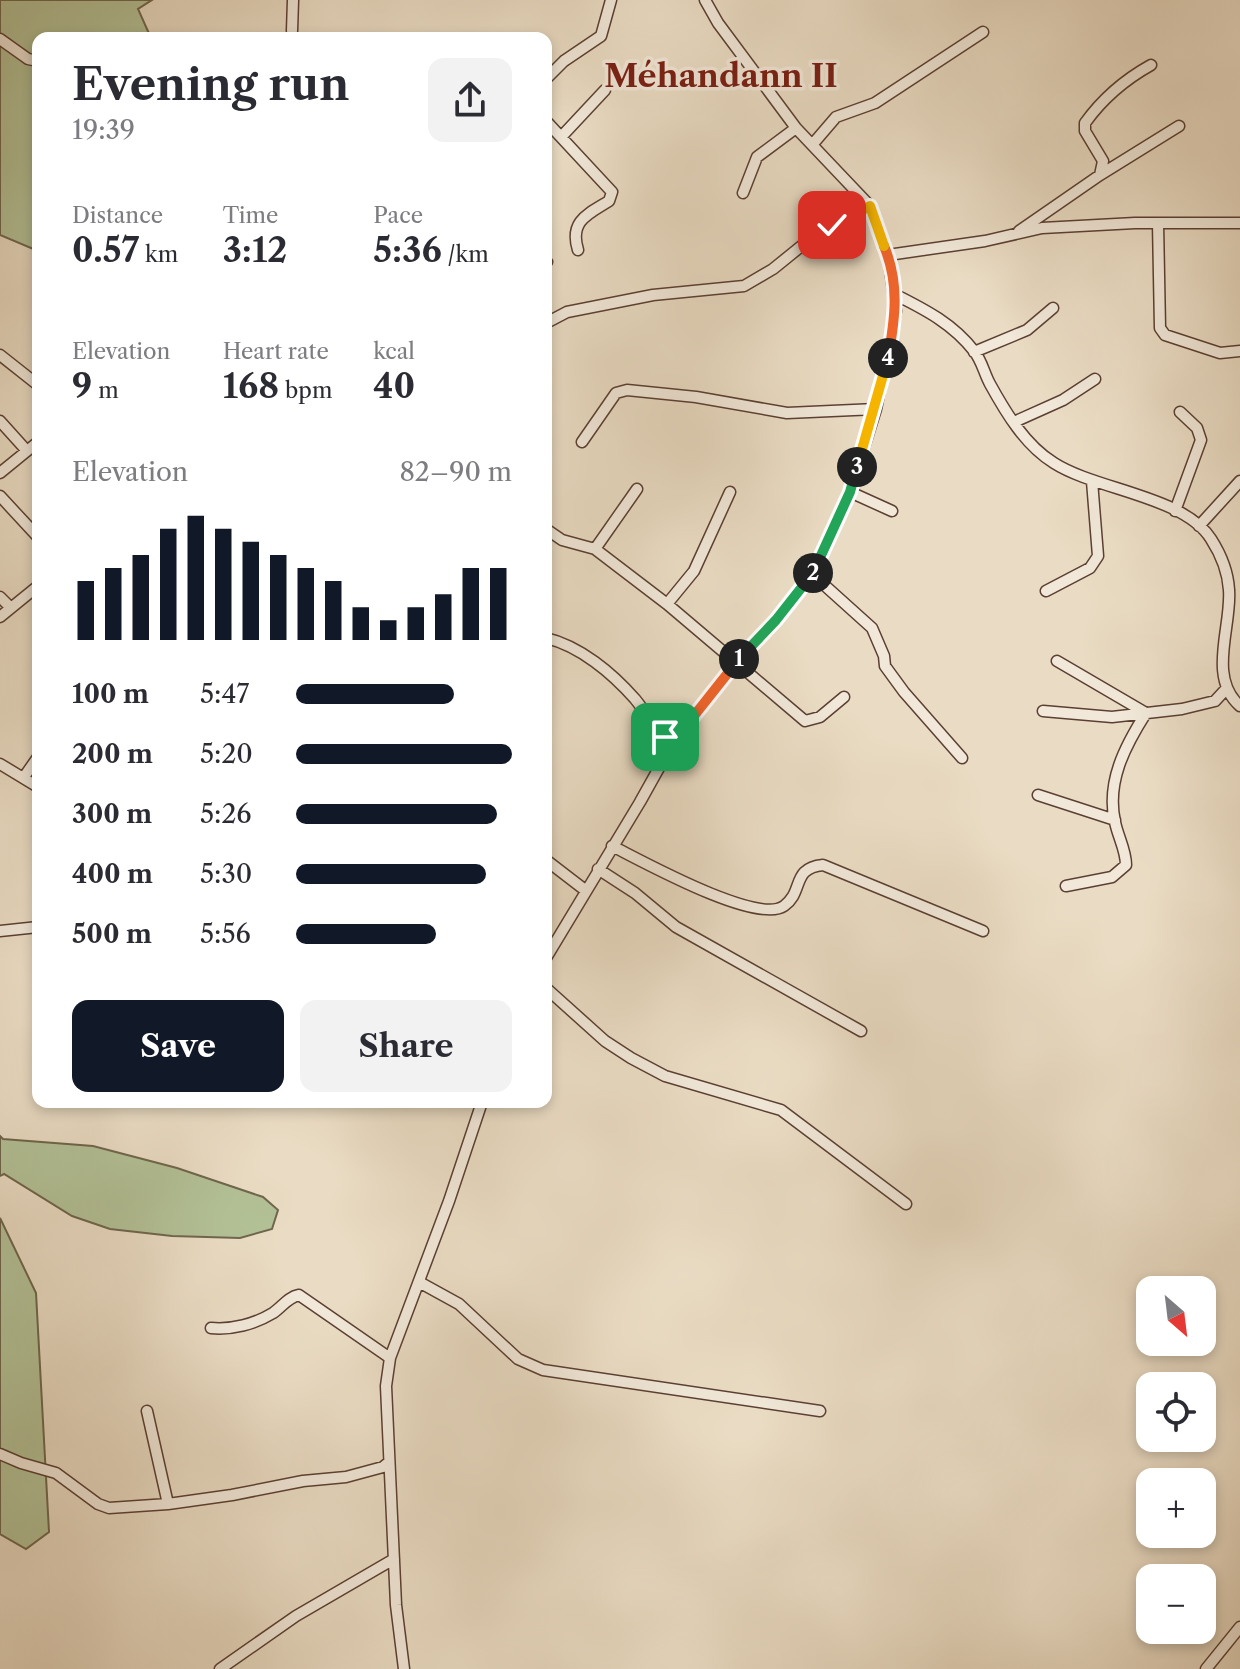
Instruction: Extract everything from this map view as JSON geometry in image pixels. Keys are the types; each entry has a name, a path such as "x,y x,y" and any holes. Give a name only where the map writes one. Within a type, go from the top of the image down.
{"street":[{"path":"292,31 293,0"},
{"path":"552,73 601,36 611,0"},
{"path":"552,948 674,741 736,662 776,620 812,574 850,492 876,409 896,311 888,255 870,206 796,128 718,23 705,0"},
{"path":"812,145 836,117 875,103 983,32"},
{"path":"0,39 17,53 32,59"},
{"path":"1100,175 1103,161 1085,131 1085,123 1116,88 1151,65"},
{"path":"562,136 605,90"},
{"path":"1017,232 1179,126"},
{"path":"552,127 612,192 609,201 585,216 577,226 574,237 578,250"},
{"path":"743,193 757,157 796,128"},
{"path":"552,320 567,312 653,295 744,286 773,269 820,231 870,206"},
{"path":"1158,223 1160,328 1165,335 1220,353 1240,351"},
{"path":"888,255 1081,224 1240,223"},
{"path":"896,295 934,313 974,352 1014,422 1039,452 1056,465 1092,481 1175,511 1209,535 1235,586 1223,644 1227,688 1240,706"},
{"path":"974,352 1027,330 1053,308"},
{"path":"0,355 32,380"},
{"path":"1014,422 1063,400 1095,379"},
{"path":"582,442 616,393 627,390 696,397 787,413 876,409"},
{"path":"1175,511 1201,440 1197,428 1180,412"},
{"path":"0,421 27,451"},
{"path":"0,473 32,447"},
{"path":"1046,591 1090,568 1098,556 1092,481"},
{"path":"1199,526 1240,481"},
{"path":"595,549 637,489"},
{"path":"667,604 694,571 730,492"},
{"path":"850,492 892,511"},
{"path":"0,496 32,531"},
{"path":"552,533 562,540 595,549 667,604 805,721 820,717 844,697"},
{"path":"812,574 872,628 885,666 962,758"},
{"path":"0,617 32,591"},
{"path":"0,597 11,608"},
{"path":"552,640 569,646 617,680 659,733 674,741"},
{"path":"1057,661 1146,713"},
{"path":"1043,711 1087,716 1146,713 1206,704 1215,701 1227,688"},
{"path":"1066,886 1112,877 1126,865 1112,794 1129,739 1146,713"},
{"path":"0,764 32,783"},
{"path":"24,777 32,766"},
{"path":"1038,795 1115,820"},
{"path":"612,846 688,885 760,911 775,911 786,905 804,872 811,866 823,865 983,931"},
{"path":"552,865 585,890"},
{"path":"598,869 635,893 676,927 861,1031"},
{"path":"0,931 32,928"},
{"path":"552,993 605,1041 665,1076 781,1110 906,1204"},
{"path":"404,1669 399,1644 385,1413 390,1358 480,1108"},
{"path":"419,1282 459,1304 518,1359 543,1370 820,1411"},
{"path":"211,1328 238,1327 256,1321 273,1313 294,1295 299,1295 390,1358"},
{"path":"147,1411 168,1504"},
{"path":"0,1454 56,1473 98,1504 109,1508 168,1504 303,1481 346,1477 375,1470 389,1462"},
{"path":"220,1669 296,1616 394,1559"},
{"path":"1206,1669 1240,1627"}],"green space":[{"path":"0,0 152,0 138,9 148,32 32,32 32,248 0,235"},
{"path":"0,1136 3,1139 93,1146 177,1168 263,1197 278,1210 272,1229 240,1238 172,1236 110,1229 72,1216 4,1174 0,1176"},
{"path":"0,1218 36,1293 49,1532 26,1549 0,1534"}],"district":[{"name":"Méhandann II","path":"721,76"}],"route":[{"path":"665,737 674,741 736,662 799,593 821,558 850,492 888,358 896,295 888,255 870,206 832,225"}]}
